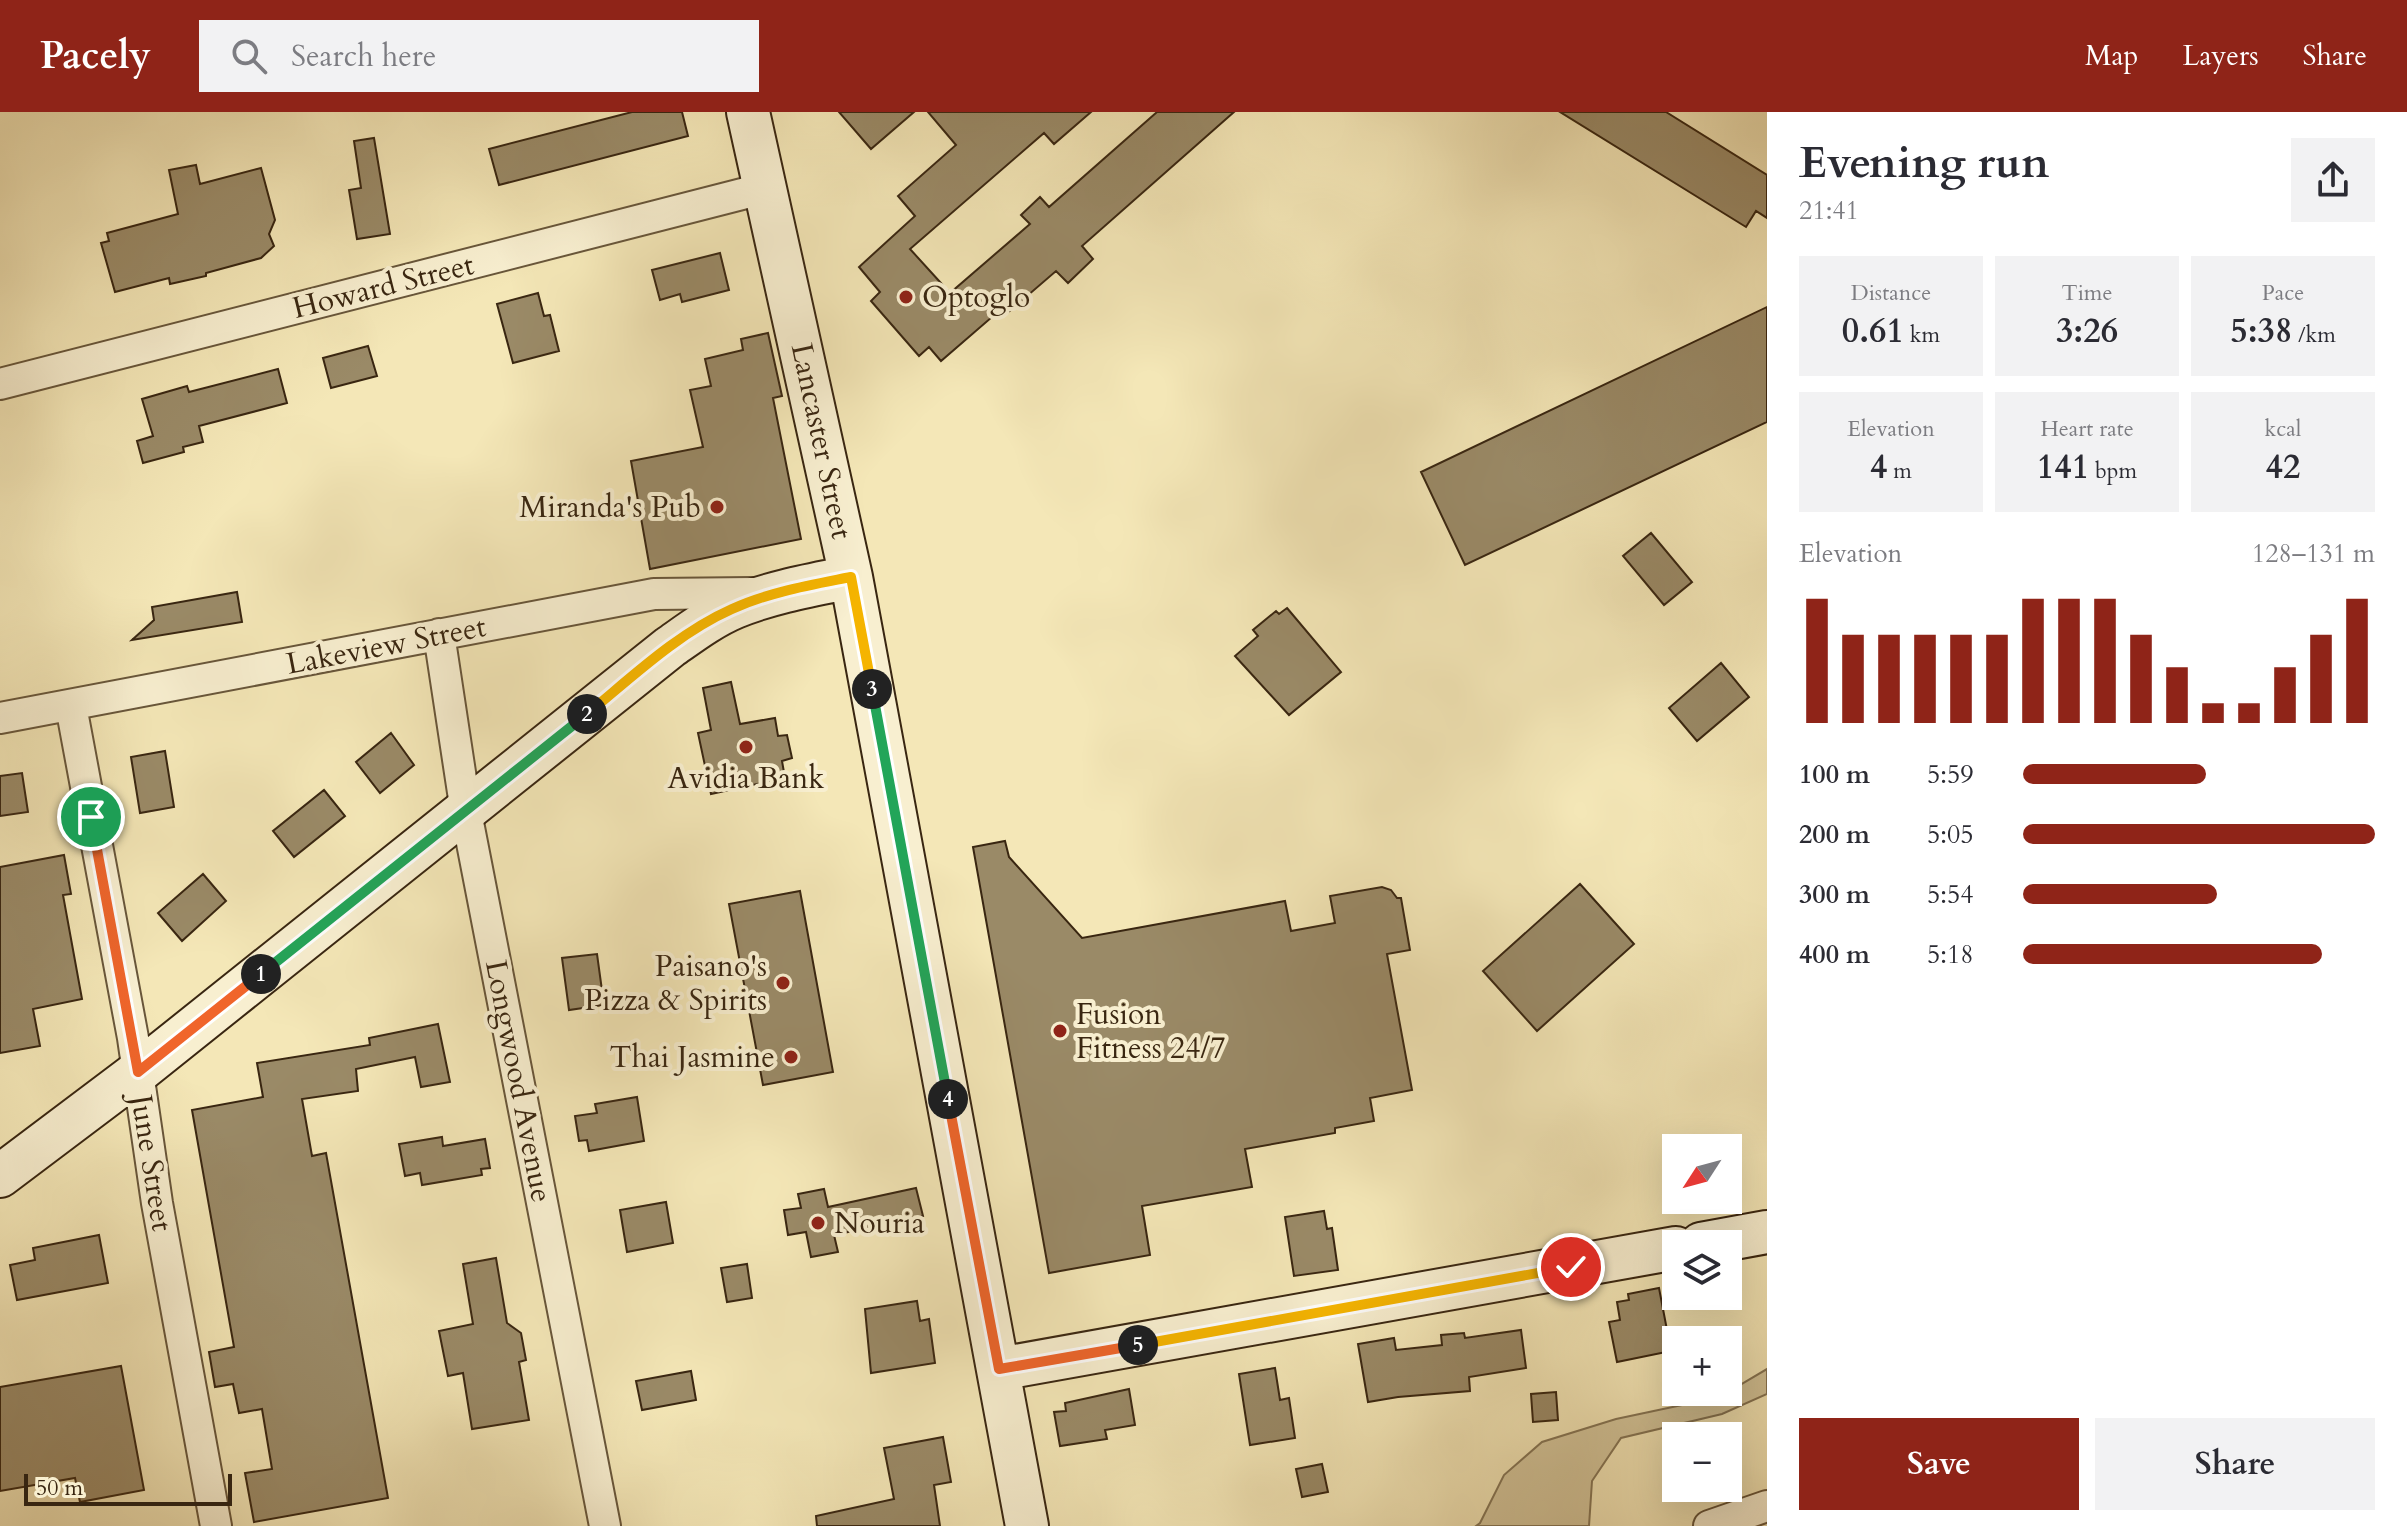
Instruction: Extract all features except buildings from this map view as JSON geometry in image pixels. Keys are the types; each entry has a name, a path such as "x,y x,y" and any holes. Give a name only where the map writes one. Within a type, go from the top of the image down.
{"main road":[{"name":"Lancaster Street","path":"748,112 851,577 1027,1526"},
{"path":"0,1176 138,1072 699,626 732,608 775,593 851,577"},
{"path":"1742,1237 1767,1232"},
{"path":"999,1369 1662,1251"}],"street":[{"name":"Howard Street","path":"0,384 746,193 766,184"},
{"name":"Lakeview Street","path":"0,718 654,594 775,593"},
{"name":"Longwood Avenue","path":"439,634 466,812 605,1526"},
{"name":"June Street","path":"71,706 216,1526"},
{"path":"1709,1526 1767,1506"}],"shaded area":[{"path":"1767,1369 1767,1394 1742,1405 1742,1384"},
{"path":"1677,1406 1740,1406 1688,1422 1662,1422 1662,1428 1621,1438 1592,1481 1589,1526 1476,1526 1504,1475 1542,1442 1616,1419"}],"place":[{"name":"Optoglo","path":"906,297"},
{"name":"Miranda's Pub","path":"717,507"},
{"name":"Avidia Bank","path":"746,747"},
{"name":"Paisano's Pizza & Spirits","path":"783,983"},
{"name":"Fusion Fitness 24/7","path":"1060,1031"},
{"name":"Thai Jasmine","path":"791,1057"},
{"name":"Nouria","path":"818,1223"}],"route":[{"path":"91,817 138,1072 699,626 732,608 775,593 851,577 999,1369 1571,1267"}]}
